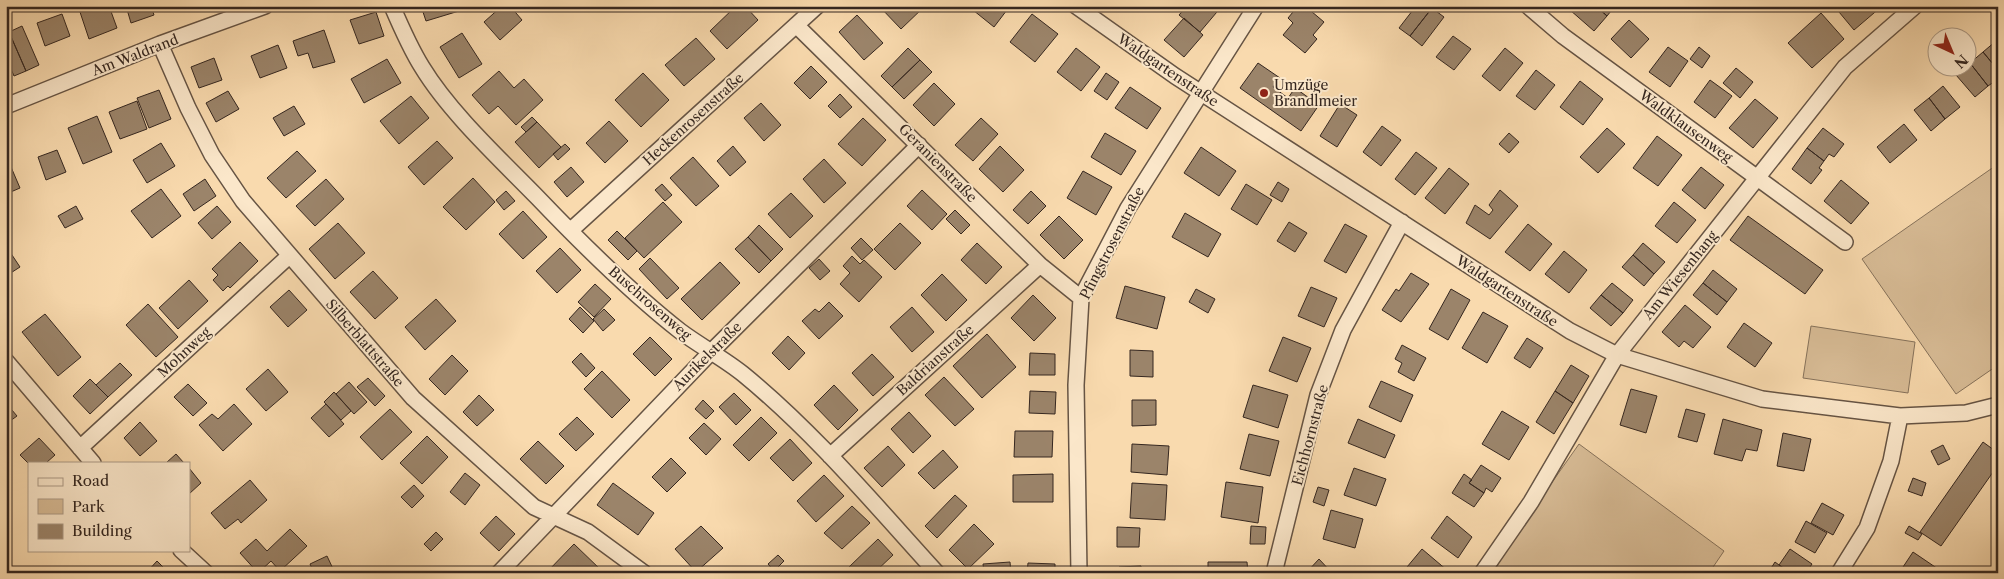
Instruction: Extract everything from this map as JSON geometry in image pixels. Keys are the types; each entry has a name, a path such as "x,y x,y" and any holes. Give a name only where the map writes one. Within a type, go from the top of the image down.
{"street":[{"name":"Am Waldrand","path":"6,106 160,44 265,6"},
{"name":"Buschrosenweg","path":"392,6 422,68 448,102 570,232 672,324 710,353 741,372 830,456 937,573"},
{"name":"Heckenrosenstraße","path":"570,232 817,6"},
{"name":"Waldgartenstraße","path":"1076,6 1133,48 1200,92 1570,331 1616,355 1762,399 1900,416 1966,413 1998,406"},
{"name":"Pfingstrosenstraße","path":"1079,573 1076,385 1081,298 1128,208 1256,6"},
{"name":"Waldklausenweg","path":"1528,6 1564,36 1845,242"},
{"name":"Am Wiesenhang","path":"1482,573 1531,502 1616,355 1845,67 1915,6"},
{"name":"Geranienstraße","path":"796,25 1040,265 1081,298"},
{"name":"Silberblattstraße","path":"160,44 188,108 212,155 243,201 413,398 534,507 588,532 644,573"},
{"name":"Aurikelstraße","path":"500,573 552,516 710,353 919,145"},
{"name":"Eichhornstraße","path":"1274,573 1318,395 1343,330 1402,222"},
{"name":"Mohnweg","path":"80,448 289,256"},
{"name":"Baldrianstraße","path":"830,456 1040,265"},
{"path":"6,361 92,462"},
{"path":"1840,573 1867,528 1891,461 1900,416"},
{"path":"183,552 205,572"}],"green space":[{"path":"1998,164 1998,365 1956,394 1862,259"},
{"path":"1811,326 1915,342 1908,393 1803,378"},
{"path":"1579,444 1724,551 1709,573 1488,573"}],"building":[{"path":"78,6 109,6 117,28 89,39"},
{"path":"126,6 151,6 154,15 131,23"},
{"path":"421,6 458,6 459,11 426,21"},
{"path":"502,6 510,6 522,20 500,40 484,22"},
{"path":"736,6 745,6 758,20 727,49 710,31"},
{"path":"879,6 925,6 901,29"},
{"path":"968,6 1010,6 994,27"},
{"path":"1187,6 1222,6 1200,32 1179,15"},
{"path":"1298,6 1305,6 1324,22 1313,35 1317,39 1305,53 1283,35 1293,23 1288,18"},
{"path":"1416,6 1432,8 1410,36 1399,28"},
{"path":"1573,6 1596,6 1607,16 1594,31 1570,10"},
{"path":"1596,6 1615,6 1607,16"},
{"path":"1834,6 1880,6 1881,7 1854,30"},
{"path":"1432,8 1444,17 1422,46 1410,36"},
{"path":"376,12 384,36 359,44 350,20"},
{"path":"1821,13 1844,39 1812,68 1788,43"},
{"path":"62,14 70,36 45,46 37,23"},
{"path":"1032,14 1058,34 1035,62 1010,42"},
{"path":"857,15 883,43 864,60 839,32"},
{"path":"1184,18 1203,35 1184,57 1164,40"},
{"path":"1629,20 1649,39 1631,58 1611,39"},
{"path":"22,26 39,65 26,71 9,32"},
{"path":"324,30 335,62 313,68 308,53 298,56 293,41"},
{"path":"9,32 26,71 14,76 6,57 6,33"},
{"path":"462,33 482,64 459,78 440,47"},
{"path":"1453,36 1471,49 1454,70 1436,57"},
{"path":"696,38 715,59 684,86 665,65"},
{"path":"1996,41 1998,43 1998,70 1983,52"},
{"path":"278,45 287,68 260,78 251,56"},
{"path":"1668,47 1688,61 1670,87 1649,72"},
{"path":"1699,47 1710,56 1702,68 1690,59"},
{"path":"908,48 920,60 892,87 881,76"},
{"path":"1076,48 1100,67 1081,91 1057,72"},
{"path":"1505,48 1523,63 1500,91 1482,76"},
{"path":"1983,52 1998,70 1998,79 1988,86 1976,71 1976,58"},
{"path":"214,58 222,80 199,88 191,67"},
{"path":"387,59 401,83 364,103 351,79"},
{"path":"920,60 932,72 904,99 892,87"},
{"name":"Umzüge Brandlmeier","path":"1258,63 1280,78 1273,87 1288,98 1295,88 1319,105 1301,131 1240,88"},
{"path":"811,66 827,82 810,99 794,83"},
{"path":"1736,68 1753,82 1740,98 1723,83"},
{"path":"1536,70 1555,85 1535,110 1516,96"},
{"path":"499,71 514,88 524,79 543,100 516,125 498,106 489,114 472,95"},
{"path":"1976,71 1988,86 1975,97 1959,78 1976,78"},
{"path":"643,73 669,100 641,127 615,100"},
{"path":"1106,73 1119,82 1107,100 1094,91"},
{"path":"1710,80 1732,96 1715,118 1694,102"},
{"path":"1580,81 1603,99 1583,125 1560,107"},
{"path":"934,83 955,104 934,126 913,105"},
{"path":"1943,86 1960,107 1945,119 1929,98"},
{"path":"1130,87 1161,108 1147,129 1115,108"},
{"path":"159,90 171,119 149,128 137,98"},
{"path":"228,91 239,109 216,122 206,103"},
{"path":"840,94 852,107 840,118 828,106"},
{"path":"411,96 429,118 399,144 380,121"},
{"path":"1929,98 1945,119 1931,131 1914,110"},
{"path":"1755,99 1778,118 1753,148 1729,128"},
{"path":"137,101 147,129 120,139 109,112"},
{"path":"761,103 781,125 764,141 744,118"},
{"path":"1340,104 1357,115 1337,147 1320,136"},
{"path":"294,106 305,124 284,136 273,118"},
{"path":"97,116 112,152 83,164 68,128"},
{"path":"532,117 537,122 526,132 521,127"},
{"path":"863,118 886,140 862,166 838,144"},
{"path":"981,118 998,134 973,161 955,145"},
{"path":"609,121 628,141 605,163 586,143"},
{"path":"537,122 561,147 539,168 515,142"},
{"path":"1904,124 1917,140 1890,163 1877,147"},
{"path":"1382,126 1401,140 1381,166 1363,152"},
{"path":"1607,128 1625,144 1598,173 1580,157"},
{"path":"1823,128 1844,144 1834,157 1829,154 1824,161 1807,148"},
{"path":"1105,133 1136,151 1121,175 1091,157"},
{"path":"1509,133 1519,142 1509,153 1499,144"},
{"path":"1657,136 1682,155 1658,186 1633,168"},
{"path":"437,141 453,158 424,185 408,167"},
{"path":"161,143 175,166 147,183 133,160"},
{"path":"565,144 570,149 558,160 553,154"},
{"path":"733,146 746,162 730,176 717,161"},
{"path":"1000,146 1024,170 1003,192 979,169"},
{"path":"1201,147 1236,171 1219,196 1184,173"},
{"path":"1807,148 1824,161 1819,168 1822,170 1811,184 1792,169"},
{"path":"57,150 66,172 46,180 38,157"},
{"path":"297,151 316,171 286,198 267,178"},
{"path":"1416,152 1437,168 1415,195 1395,179"},
{"path":"693,157 719,186 696,206 670,178"},
{"path":"824,159 846,183 824,203 803,179"},
{"path":"11,167 20,188 6,194 6,169"},
{"path":"571,167 584,182 567,197 554,182"},
{"path":"1701,167 1724,185 1705,209 1682,190"},
{"path":"1449,168 1469,184 1445,214 1425,198"},
{"path":"1083,171 1112,187 1096,215 1067,198"},
{"path":"473,178 495,202 466,230 443,207"},
{"path":"205,179 216,196 194,211 183,194"},
{"path":"326,179 344,199 315,226 296,206"},
{"path":"1841,180 1869,203 1851,224 1824,201"},
{"path":"1278,182 1289,189 1282,202 1270,195"},
{"path":"662,184 672,195 665,201 655,190"},
{"path":"1246,184 1272,200 1257,225 1231,209"},
{"path":"161,189 181,216 152,238 131,211"},
{"path":"922,190 947,214 932,230 907,206"},
{"path":"1500,190 1518,206 1490,239 1466,223 1475,205 1489,215 1493,210 1489,205"},
{"path":"506,191 515,201 504,210 496,200"},
{"path":"1031,191 1046,206 1028,224 1013,210"},
{"path":"791,193 813,216 790,238 768,214"},
{"path":"663,202 682,222 644,258 625,238"},
{"path":"1674,202 1696,220 1677,243 1655,226"},
{"path":"76,206 83,219 65,228 58,216"},
{"path":"217,206 231,222 212,239 198,223"},
{"path":"955,210 970,225 961,234 946,219"},
{"path":"523,211 547,237 523,259 499,234"},
{"path":"1185,213 1221,234 1208,257 1172,237"},
{"path":"1059,216 1083,240 1064,259 1040,235"},
{"path":"1748,216 1823,270 1805,294 1730,240"},
{"path":"1289,222 1307,233 1295,252 1277,241"},
{"path":"338,223 365,253 335,279 309,249"},
{"path":"900,223 921,243 895,270 874,249"},
{"path":"1345,224 1367,236 1346,273 1324,261"},
{"path":"1528,224 1552,244 1530,271 1505,252"},
{"path":"759,225 783,249 771,261 748,237"},
{"path":"617,231 637,251 628,260 608,240"},
{"path":"748,237 771,261 759,273 735,249"},
{"path":"861,238 873,250 862,260 851,248"},
{"path":"240,242 258,261 230,288 228,286 223,291 213,280 218,275 212,269"},
{"path":"977,243 1002,267 986,284 961,260"},
{"path":"1643,243 1665,262 1654,274 1633,255"},
{"path":"6,246 20,267 6,276"},
{"path":"560,248 581,270 557,293 536,271"},
{"path":"1564,251 1587,270 1569,293 1545,274"},
{"path":"1633,255 1654,274 1644,286 1622,267"},
{"path":"852,256 860,264 864,260 882,277 859,302 840,284 850,273 843,266"},
{"path":"650,258 679,288 667,299 639,269"},
{"path":"819,259 830,271 820,280 809,268"},
{"path":"720,262 740,283 702,320 681,299"},
{"path":"1713,270 1737,289 1727,302 1703,283"},
{"path":"373,271 398,298 375,319 350,292"},
{"path":"1411,273 1429,284 1401,322 1382,310 1396,289 1399,291"},
{"path":"942,274 967,300 946,321 921,295"},
{"path":"189,280 208,301 178,329 159,308"},
{"path":"1612,283 1633,300 1623,313 1601,295"},
{"path":"1703,283 1727,302 1717,315 1693,295"},
{"path":"595,284 611,299 594,317 578,302"},
{"path":"1125,286 1165,297 1157,329 1116,318"},
{"path":"1311,287 1337,298 1324,327 1298,316"},
{"path":"1196,289 1215,299 1208,313 1189,302"},
{"path":"1451,289 1470,300 1448,340 1429,329"},
{"path":"289,290 307,310 288,327 270,307"},
{"path":"1033,295 1056,318 1034,341 1011,318"},
{"path":"1601,295 1623,313 1611,326 1590,308"},
{"path":"436,299 456,321 425,350 405,327"},
{"path":"829,302 843,316 819,339 802,321 815,309 819,312"},
{"path":"148,304 178,337 156,357 126,325"},
{"path":"1685,305 1711,327 1693,348 1684,341 1679,347 1662,332"},
{"path":"580,307 594,321 583,333 569,319"},
{"path":"912,307 934,332 912,352 890,327"},
{"path":"604,309 615,320 603,331 593,319"},
{"path":"1483,312 1508,326 1487,363 1462,348"},
{"path":"45,314 81,357 58,376 22,332"},
{"path":"1744,323 1772,343 1755,367 1727,347"},
{"path":"987,334 1016,367 982,398 953,366"},
{"path":"788,336 805,353 789,370 772,353"},
{"path":"650,337 672,359 655,376 633,354"},
{"path":"1283,337 1311,348 1297,382 1269,371"},
{"path":"1527,338 1543,348 1530,368 1514,358"},
{"path":"1402,345 1426,358 1414,381 1398,372 1402,363 1395,359"},
{"path":"1130,350 1153,351 1153,377 1130,376"},
{"path":"581,353 595,368 586,377 572,362"},
{"path":"1030,353 1055,354 1055,375 1029,375"},
{"path":"872,354 894,377 873,396 852,373"},
{"path":"452,355 468,371 445,395 429,379"},
{"path":"120,363 132,375 108,397 96,385"},
{"path":"1571,365 1589,376 1573,403 1555,391"},
{"path":"268,369 288,392 266,411 246,389"},
{"path":"602,371 630,400 612,418 584,389"},
{"path":"944,377 974,409 955,426 925,395"},
{"path":"368,378 385,396 375,406 357,387"},
{"path":"90,379 108,397 90,414 73,396"},
{"path":"1381,381 1413,395 1401,422 1369,407"},
{"path":"349,382 367,402 354,414 336,394"},
{"path":"188,384 207,403 193,416 174,397"},
{"path":"834,385 858,410 838,430 814,405"},
{"path":"1253,385 1288,395 1278,428 1243,417"},
{"path":"1631,389 1657,396 1646,433 1620,425"},
{"path":"1030,391 1056,392 1055,414 1029,413"},
{"path":"1555,391 1573,403 1554,434 1536,422"},
{"path":"334,392 351,411 341,420 324,402"},
{"path":"734,393 751,410 736,425 719,407"},
{"path":"479,395 494,410 477,426 463,412"},
{"path":"703,400 714,411 706,419 695,409"},
{"path":"1132,400 1156,400 1156,425 1132,426"},
{"path":"6,403 17,416 6,424"},
{"path":"234,404 252,424 223,451 199,425 212,414 218,419"},
{"path":"326,404 344,424 329,437 311,418"},
{"path":"390,409 412,432 382,460 360,437"},
{"path":"1686,409 1705,414 1697,442 1678,437"},
{"path":"1502,411 1529,427 1509,460 1482,444"},
{"path":"909,412 931,436 913,453 891,429"},
{"path":"577,417 594,434 576,451 559,434"},
{"path":"761,417 777,433 749,461 733,445"},
{"path":"1358,419 1395,435 1385,458 1348,443"},
{"path":"1723,419 1762,430 1757,451 1746,449 1742,461 1714,454"},
{"path":"140,422 157,441 140,456 124,438"},
{"path":"704,423 721,439 706,455 689,438"},
{"path":"1015,431 1053,431 1052,457 1014,457"},
{"path":"1783,433 1811,439 1804,471 1777,466"},
{"path":"1249,434 1279,441 1270,476 1240,469"},
{"path":"427,436 448,457 422,484 400,463"},
{"path":"39,438 55,455 47,462 28,463 20,455"},
{"path":"790,439 812,463 793,481 770,458"},
{"path":"538,441 564,466 546,484 520,459"},
{"path":"1983,442 1998,453 1998,465 1941,546 1920,532"},
{"path":"1132,444 1169,446 1167,475 1131,472"},
{"path":"1943,445 1950,459 1938,465 1931,451"},
{"path":"888,446 905,465 882,487 864,468"},
{"path":"943,450 958,467 934,489 918,473"},
{"path":"176,454 183,462 167,462"},
{"path":"671,458 686,473 667,492 652,477"},
{"path":"1481,465 1501,478 1492,492 1486,488 1484,493 1469,483"},
{"path":"1354,468 1386,479 1376,506 1344,495"},
{"path":"190,469 201,483 190,493"},
{"path":"465,473 480,485 465,505 450,492"},
{"path":"1053,474 1053,502 1013,502 1013,475"},
{"path":"1464,474 1472,480 1469,483 1484,493 1474,507 1452,493"},
{"path":"824,475 844,496 816,522 797,501"},
{"path":"1913,478 1926,483 1922,496 1908,491"},
{"path":"250,480 267,500 241,523 238,519 225,529 211,513"},
{"path":"1226,482 1263,487 1258,523 1221,517"},
{"path":"613,483 654,513 638,535 597,505"},
{"path":"1132,483 1167,485 1165,520 1130,518"},
{"path":"414,485 424,496 412,508 401,497"},
{"path":"1318,487 1329,490 1324,506 1313,502"},
{"path":"955,495 967,506 937,538 925,526"},
{"path":"1822,503 1844,515 1833,535 1811,523"},
{"path":"852,506 870,523 842,549 824,533"},
{"path":"1331,510 1363,519 1355,548 1323,539"},
{"path":"496,516 515,534 499,551 480,533"},
{"path":"1447,516 1472,537 1458,558 1431,538"},
{"path":"1806,521 1827,533 1815,553 1795,542"},
{"path":"974,524 994,544 968,569 949,550"},
{"path":"701,526 723,548 696,572 675,549"},
{"path":"1251,526 1266,527 1265,544 1250,544"},
{"path":"1909,526 1922,534 1918,540 1905,533"},
{"path":"1117,527 1140,528 1139,547 1117,547"},
{"path":"290,529 307,546 280,571 271,561 258,573 240,553 256,539 267,551"},
{"path":"436,532 443,539 431,551 424,544"},
{"path":"878,539 893,555 874,573 854,573 849,567"},
{"path":"574,544 602,571 546,573"},
{"path":"1422,549 1448,571 1447,573 1402,573"},
{"path":"1790,549 1812,564 1806,573 1791,573 1779,565"},
{"path":"1913,552 1944,573 1899,573"},
{"path":"778,555 784,561 774,571 768,564"},
{"path":"327,556 335,573 314,573 310,564"},
{"path":"1319,559 1332,573 1306,573"},
{"path":"157,561 169,573 146,573"},
{"path":"1010,562 1011,573 984,573 983,564"},
{"path":"1208,562 1247,562 1248,573 1208,573"},
{"path":"1775,562 1779,565 1791,573 1768,573"},
{"path":"1028,563 1055,564 1055,573 1027,573"},
{"path":"1141,566 1141,573 1119,573 1119,567"}],"place":[{"name":"Umzüge Brandlmeier","path":"1264,93"}]}
